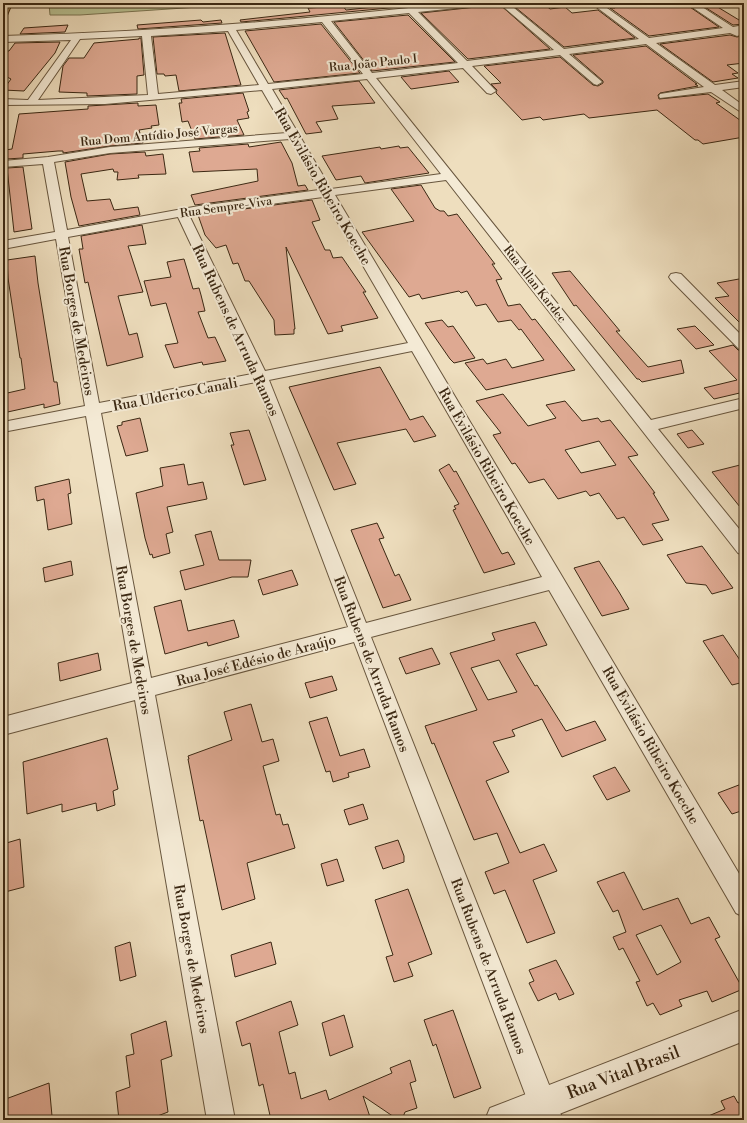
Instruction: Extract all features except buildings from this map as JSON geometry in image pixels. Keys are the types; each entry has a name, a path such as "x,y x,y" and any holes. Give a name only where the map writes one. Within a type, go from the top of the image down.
{"main road":[{"path":"3,13 7,3"}],"street":[{"path":"3,39 146,34 325,20 476,3"},
{"path":"503,3 596,82"},
{"path":"595,3 744,111"},
{"path":"690,3 744,37"},
{"path":"412,11 491,91"},
{"name":"Rua Allan Kardec","path":"325,20 744,548"},
{"name":"Rua Evilásio Ribeiro Koeche","path":"230,27 744,905"},
{"name":"Rua João Paulo I","path":"3,102 78,103 265,87 466,66 744,28"},
{"path":"146,34 154,97"},
{"path":"31,103 77,37"},
{"path":"664,96 744,84"},
{"name":"Rua Dom Antídio José Vargas","path":"3,164 48,160 110,150 293,136"},
{"name":"Rua Borges de Medeiros","path":"48,160 221,1120"},
{"name":"Rua Sempre-Viva","path":"3,245 182,213 450,176"},
{"name":"Rua Rubens de Arruda Ramos","path":"182,213 261,377 546,1112"},
{"path":"676,277 744,346"},
{"name":"Rua Ulderico Canali","path":"3,427 417,346"},
{"path":"647,426 744,404"},
{"name":"Rua José Edésio de Araújo","path":"3,726 555,582"},
{"name":"Rua Vital Brasil","path":"502,1120 546,1112 744,1025"}],"green space":[{"path":"258,3 80,15 50,15 49,4"}]}
